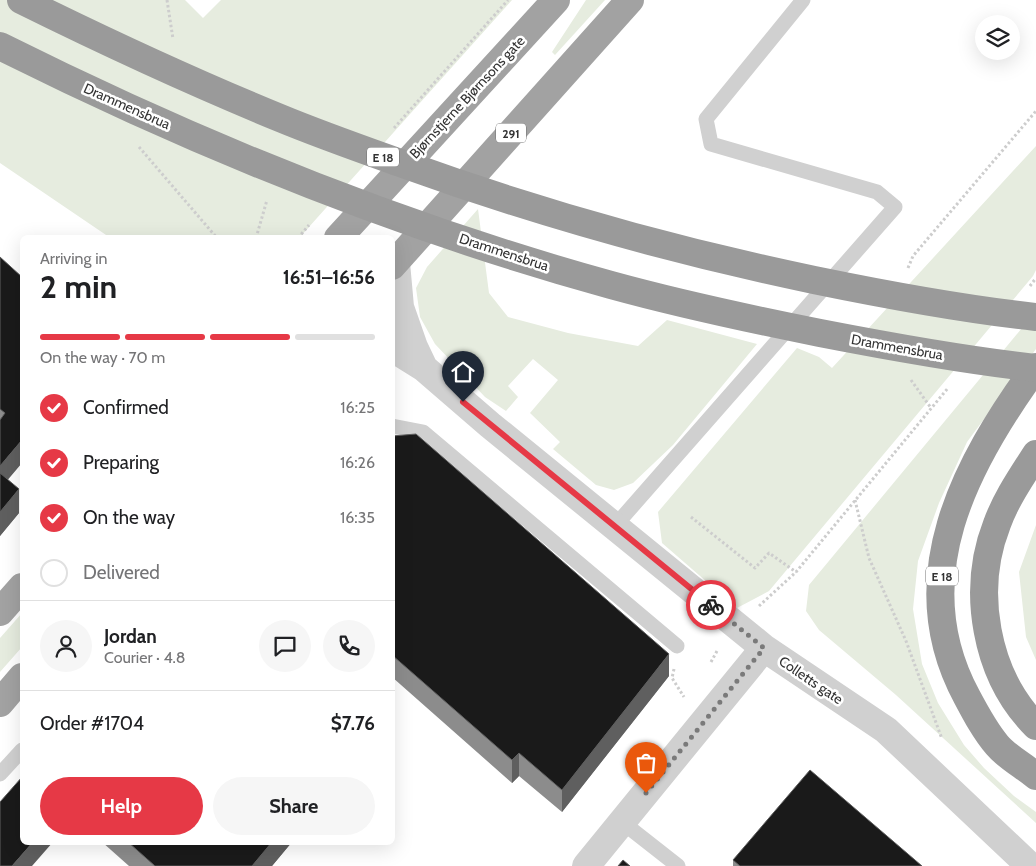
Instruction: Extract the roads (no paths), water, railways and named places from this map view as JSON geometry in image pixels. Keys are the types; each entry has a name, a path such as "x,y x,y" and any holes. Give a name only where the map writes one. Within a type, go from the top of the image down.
{"highway":[{"name":"E 18","path":"21,0 181,76 281,119 506,200 625,236 694,254 882,294 1036,317"},
{"name":"Bjørnstjerne Bjørnsons gate","path":"341,235 556,0"},
{"name":"291","path":"395,263 630,0"},
{"name":"Drammensbrua","path":"0,46 83,87 262,166 425,226 550,268 612,286 753,319 949,357 1036,368"},
{"name":"E 18","path":"1036,368 993,430 977,457 964,485 944,550 941,582 942,616 948,650 958,681 980,721 998,747 1036,776"},
{"path":"1036,454 1006,504 997,524 989,549 984,577 984,608 989,639 998,668 1012,694 1036,726"},
{"path":"0,612 20,589"},
{"path":"0,703 20,679"}],"street":[{"name":"Colletts gate","path":"395,271 400,307 414,348 424,368"},
{"name":"Colletts gate","path":"395,350 424,368 490,425 764,648 886,730 1030,866"},
{"path":"594,863 622,822 764,648"}],"lane":[{"path":"614,526 895,207 877,192 711,144 706,119 803,0"},
{"path":"395,427 423,432 677,646"},
{"path":"0,774 20,752"},
{"path":"622,822 678,866"}]}
